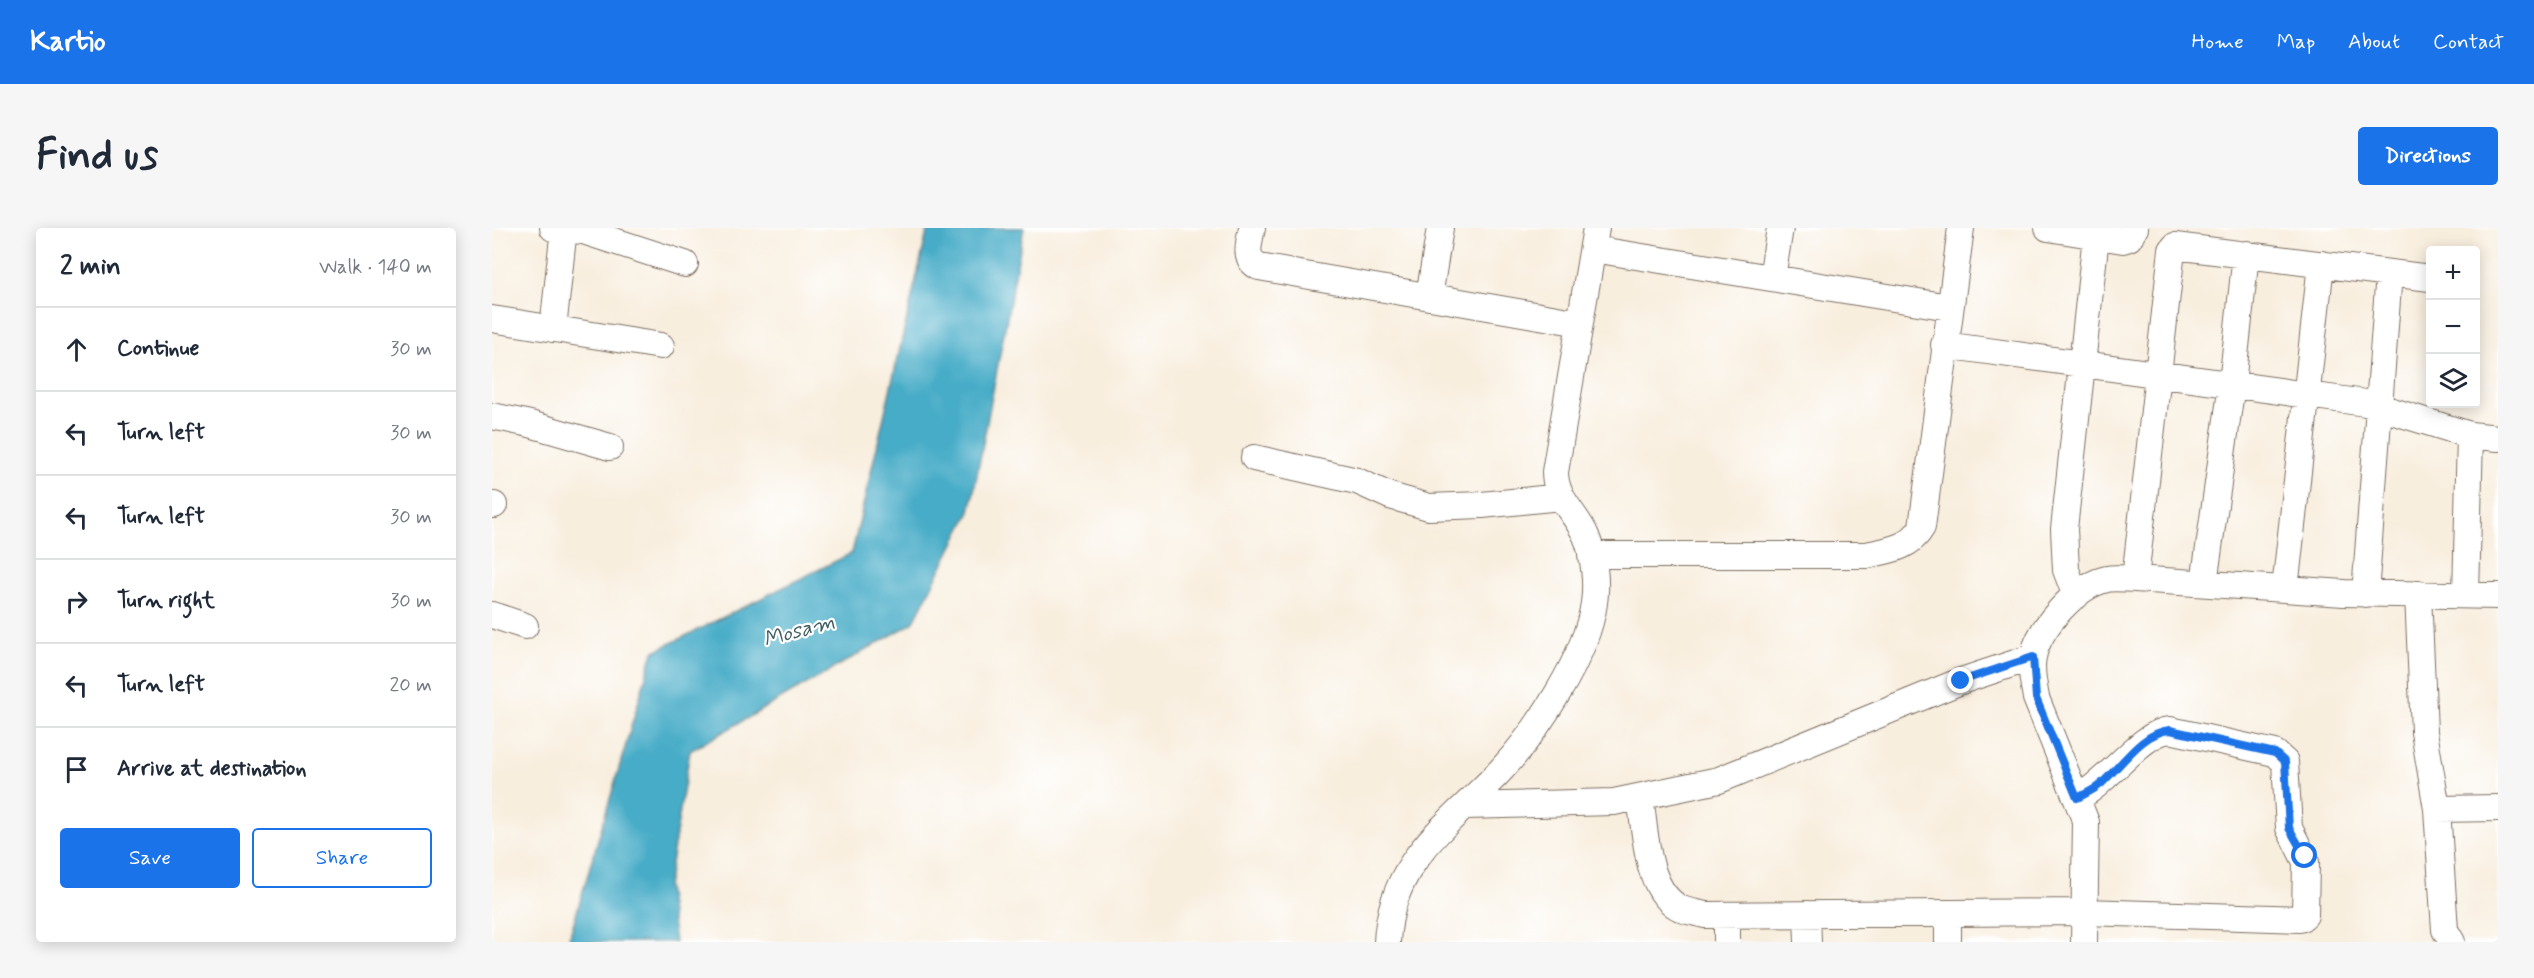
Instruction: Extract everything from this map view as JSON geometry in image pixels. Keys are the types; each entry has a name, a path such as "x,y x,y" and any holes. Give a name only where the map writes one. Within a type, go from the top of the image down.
{"street":[{"path":"553,228 584,231 685,264"},
{"path":"553,329 564,228"},
{"path":"1252,228 1248,257 1252,264 1259,267 1580,323"},
{"path":"1429,297 1440,228"},
{"path":"1772,278 1780,228"},
{"path":"1591,555 1867,555 1905,545 1916,537 1922,527 1961,228"},
{"path":"2048,228 2123,240 2129,238 2135,228"},
{"path":"2076,596 2066,570 2064,537 2096,236"},
{"path":"1387,942 1388,922 1404,874 1418,854 1537,728 1574,659 1594,604 1595,578 1586,536 1555,485 1555,472 1595,238 1772,278 1949,308"},
{"path":"2135,579 2160,374 2172,250 2178,246 2426,278"},
{"path":"2204,583 2232,384 2247,254"},
{"path":"2286,589 2305,395 2321,264"},
{"path":"2365,594 2389,273"},
{"path":"492,319 661,346"},
{"path":"1944,345 2378,406 2470,435 2498,438"},
{"path":"492,416 530,423 610,447"},
{"path":"2466,595 2470,435"},
{"path":"1254,458 1357,481 1390,496 1429,507 1482,505 1561,497"},
{"path":"2084,942 2086,822 2036,698 2033,657 2055,615 2084,589 2107,579 2135,579 2365,594 2498,596"},
{"path":"2418,594 2424,732 2438,809 2445,930 2452,942"},
{"path":"492,615 525,626"},
{"path":"1465,806 1568,805 1640,798 1719,780 1961,681 2033,657"},
{"path":"1640,798 1654,875 1659,888 1682,909 1705,915 2085,912 2300,919 2306,910 2306,862 2290,832 2285,762 2275,753 2170,730 2161,731 2145,740 2100,785 2077,798"},
{"path":"2438,809 2498,808"},
{"path":"1948,913 1948,942"},
{"path":"1807,914 1808,942"},
{"path":"1727,915 1727,942"}],"water":[{"name":"Mosam","path":"928,228 1024,228 970,512 913,623 690,751 667,887 675,942 568,942 653,652 852,553"}],"route":[{"path":"1961,681 2033,657 2036,698 2077,798 2100,785 2145,740 2161,731 2170,730 2275,753 2285,762 2290,832 2305,856"}]}
